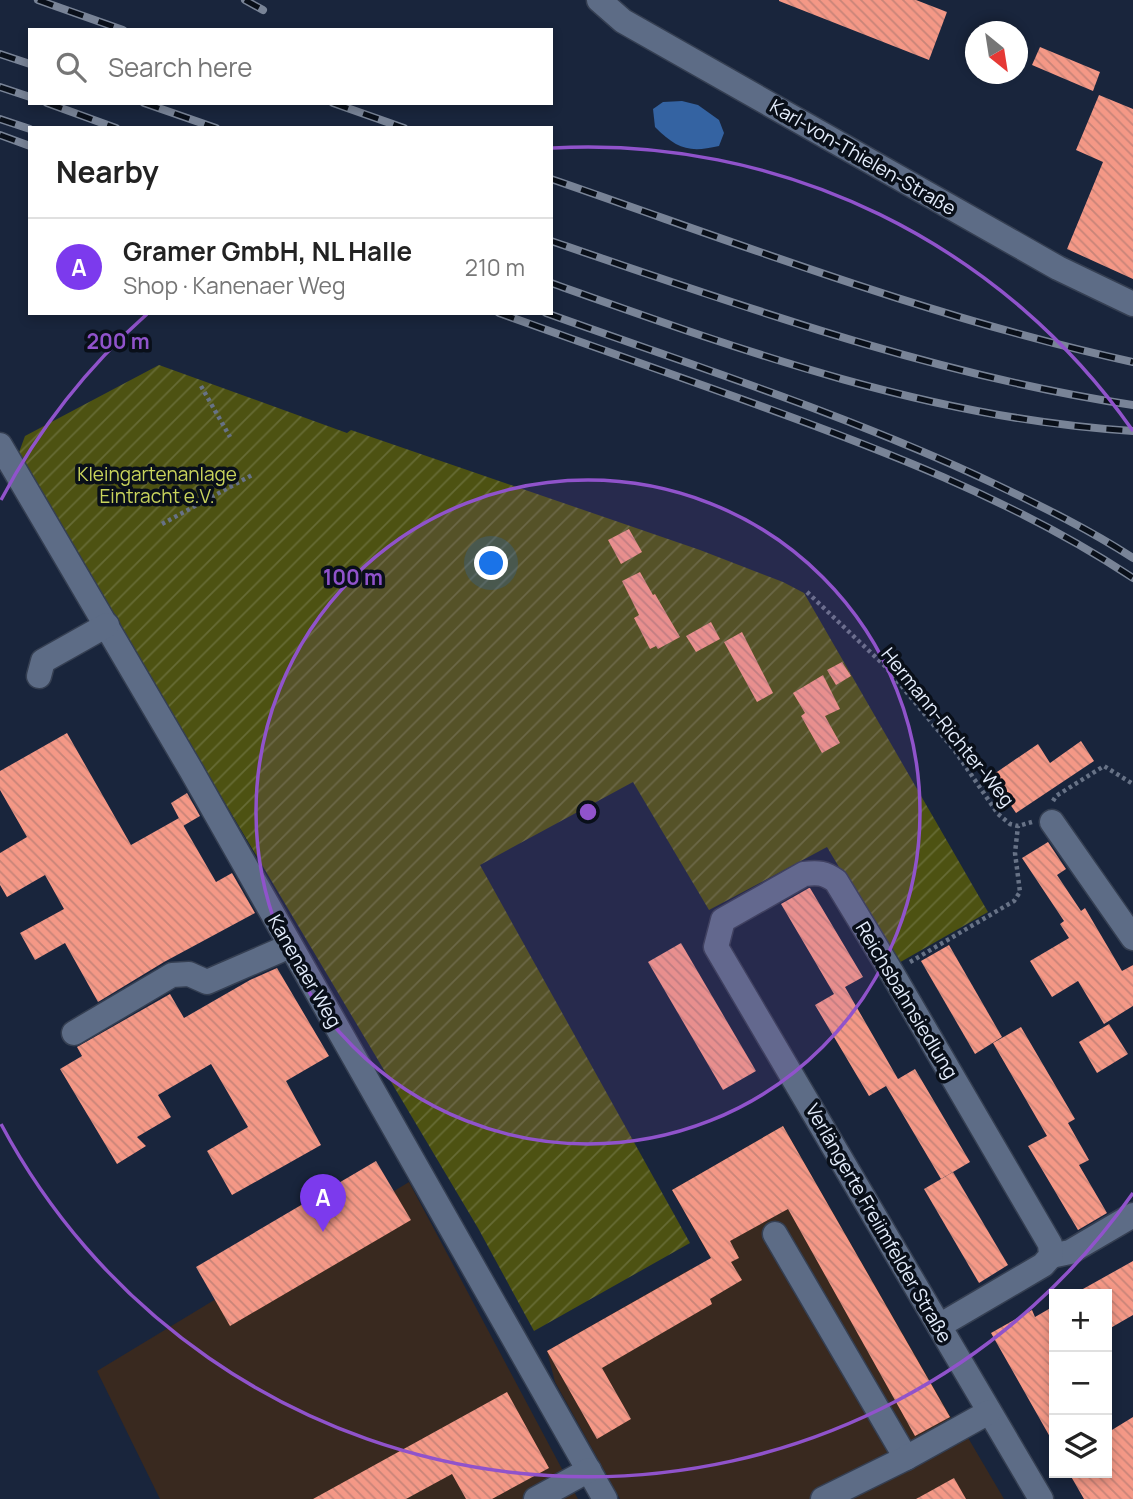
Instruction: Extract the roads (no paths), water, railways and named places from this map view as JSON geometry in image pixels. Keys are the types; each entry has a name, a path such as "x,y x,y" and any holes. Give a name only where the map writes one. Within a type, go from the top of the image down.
{"street":[{"name":"Karl-von-Thielen-Straße","path":"599,0 623,21 1058,268 1133,304"},
{"name":"Kanenaer Weg","path":"0,445 107,625 605,1499"},
{"path":"39,676 43,661 107,625"},
{"path":"1052,822 1133,938"},
{"name":"Reichsbahnsiedlung","path":"716,947 723,920 804,874 827,874 836,881 1050,1244 1051,1256"},
{"path":"74,1032 172,975 189,974 207,982 290,946"},
{"name":"Verlängerte Freiimfelder Straße","path":"716,947 1041,1499"},
{"path":"939,1326 1043,1265 1051,1256 1070,1252 1133,1215"},
{"path":"775,1234 906,1458"},
{"path":"824,1499 989,1412"},
{"path":"536,1499 589,1470"}],"water":[{"path":"682,101 698,105 719,120 724,133 719,146 691,149 677,145 655,127 653,109 663,102"}],"railway":[{"path":"38,0 117,28"},
{"path":"245,0 263,10"},
{"path":"0,54 28,63"},
{"path":"0,87 28,96"},
{"path":"53,105 110,126"},
{"path":"150,105 210,126"},
{"path":"339,105 398,126"},
{"path":"0,119 28,128"},
{"path":"0,135 28,145"},
{"path":"553,180 912,303 985,325 1133,362"},
{"path":"553,242 766,314 911,357 1058,392 1133,405"},
{"path":"553,284 765,356 910,397 1058,424 1133,431"},
{"path":"505,315 794,418 944,477 1040,524 1133,578"},
{"path":"552,315 774,393 887,437 1032,502 1133,558"}],"place":[{"name":"Gramer GmbH, NL Halle","path":"323,1232"}],"park label":[{"name":"Kleingartenanlage Eintracht e.V.","path":"157,485"}]}
